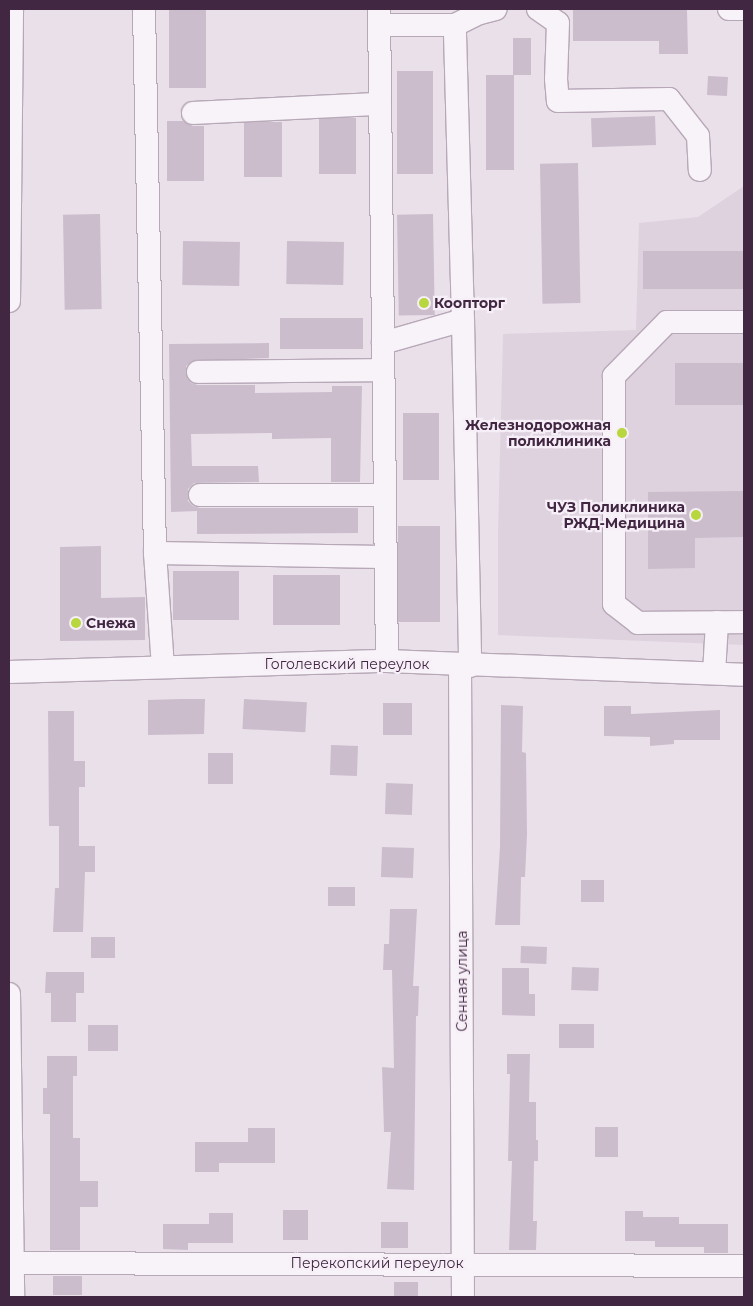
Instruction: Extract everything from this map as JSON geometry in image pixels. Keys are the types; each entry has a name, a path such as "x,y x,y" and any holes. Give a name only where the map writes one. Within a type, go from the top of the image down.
{"street":[{"path":"9,301 12,9"},
{"path":"144,9 155,553 163,667"},
{"path":"387,661 379,17 455,25 480,13 496,9"},
{"path":"538,9 558,23 556,79 558,101 669,99 698,136 700,170"},
{"path":"729,9 744,9"},
{"name":"Сенная улица","path":"455,25 463,320 465,666 463,1297"},
{"path":"193,112 380,104"},
{"path":"383,343 463,320"},
{"path":"744,322 667,322 614,376 614,604 638,623 744,622"},
{"path":"198,372 383,370"},
{"path":"200,495 385,495"},
{"path":"155,553 386,556"},
{"path":"714,672 717,622"},
{"name":"Гоголевский переулок","path":"9,672 387,661 465,666 714,672 744,675"},
{"path":"9,994 11,1263 13,1297"},
{"name":"Перекопский переулок","path":"11,1263 463,1263 744,1266"}],"shaded area":[{"name":"Железнодорожная поликлиника","path":"744,186 744,645 498,635 498,532 503,334 636,330 639,223 698,217"}],"building":[{"path":"169,9 206,9 206,88 169,88"},
{"path":"573,9 687,9 688,54 659,54 659,41 573,41"},
{"path":"513,38 531,38 531,75 513,75"},
{"path":"397,71 433,71 433,174 397,174"},
{"path":"486,75 514,75 514,170 486,170"},
{"path":"708,76 728,77 727,96 707,95"},
{"path":"655,116 656,145 592,147 591,118"},
{"path":"319,118 356,118 356,174 319,174"},
{"path":"167,121 183,121 193,126 204,126 204,181 167,181"},
{"path":"244,122 282,122 282,177 244,177"},
{"path":"578,163 580,303 542,304 540,164"},
{"path":"100,214 102,309 65,310 63,215"},
{"path":"433,214 435,315 399,316 397,215"},
{"path":"183,241 240,242 239,286 182,285"},
{"path":"287,241 344,242 343,285 286,284"},
{"path":"643,251 744,251 744,289 643,289"},
{"path":"280,318 363,318 363,349 280,349"},
{"path":"269,343 269,358 192,361 186,366 187,378 191,383 198,385 255,385 255,393 332,392 332,386 362,386 360,482 331,482 331,438 272,439 272,433 191,434 192,466 258,466 259,482 194,483 188,489 188,501 193,506 200,508 358,508 358,533 197,534 197,511 171,512 169,344"},
{"path":"675,363 744,363 744,405 675,405"},
{"path":"403,413 439,413 439,480 403,480"},
{"name":"ЧУЗ Поликлиника РЖД-Медицина","path":"744,491 744,537 695,538 695,568 648,569 648,492"},
{"path":"398,526 440,526 440,622 398,622"},
{"path":"101,546 101,598 145,597 145,640 60,641 60,547"},
{"path":"173,571 239,571 239,620 173,620"},
{"path":"273,575 340,575 340,625 273,625"},
{"path":"205,699 204,734 148,735 148,700"},
{"path":"244,699 307,702 305,732 242,729"},
{"path":"383,703 412,703 412,735 383,735"},
{"path":"501,705 523,706 522,752 526,753 527,834 525,877 521,877 520,925 495,925 500,847"},
{"path":"604,706 631,706 631,714 720,710 720,740 674,740 674,744 650,746 650,737 604,736"},
{"path":"48,711 74,711 74,761 85,761 85,787 79,787 79,846 95,846 95,872 85,872 83,932 53,932 55,888 59,888 59,826 49,826"},
{"path":"331,745 358,746 357,776 330,775"},
{"path":"208,753 233,753 233,784 208,784"},
{"path":"386,783 413,784 412,815 385,814"},
{"path":"382,847 414,848 413,878 381,877"},
{"path":"581,880 604,880 604,902 581,902"},
{"path":"328,887 355,887 355,906 328,906"},
{"path":"390,909 417,909 413,986 419,986 418,1016 416,1016 414,1190 387,1189 391,1132 384,1132 382,1067 394,1068 392,970 383,970 384,944 389,944"},
{"path":"91,937 115,937 115,958 91,958"},
{"path":"521,946 547,947 546,964 520,963"},
{"path":"572,967 599,968 598,991 571,990"},
{"path":"502,968 529,968 529,994 535,994 535,1016 502,1015"},
{"path":"46,972 84,972 84,993 76,993 76,1022 51,1022 51,993 45,993"},
{"path":"559,1024 594,1024 594,1048 559,1048"},
{"path":"88,1025 118,1025 118,1051 88,1051"},
{"path":"507,1054 530,1054 529,1102 536,1102 536,1140 538,1140 538,1161 534,1161 533,1221 537,1221 536,1250 509,1250 512,1161 508,1161 510,1074 507,1074"},
{"path":"47,1056 77,1056 77,1076 73,1076 73,1138 80,1138 80,1181 98,1181 98,1207 80,1207 80,1250 50,1250 50,1114 43,1114 43,1088 47,1088"},
{"path":"595,1127 618,1127 618,1157 595,1157"},
{"path":"248,1128 275,1128 275,1163 219,1163 219,1172 195,1172 195,1142 248,1142"},
{"path":"283,1210 308,1210 308,1240 283,1240"},
{"path":"625,1211 643,1211 643,1217 679,1217 679,1224 728,1224 728,1253 704,1253 704,1247 655,1247 655,1241 625,1241"},
{"path":"209,1213 233,1213 233,1243 188,1243 188,1250 163,1249 163,1224 209,1224"},
{"path":"381,1222 408,1222 408,1248 381,1248"},
{"path":"53,1276 82,1276 82,1295 53,1295"},
{"path":"394,1282 418,1282 418,1297 394,1297"}],"place":[{"name":"Коопторг","path":"424,303"},
{"name":"Железнодорожная поликлиника","path":"622,433"},
{"name":"ЧУЗ Поликлиника РЖД-Медицина","path":"696,515"},
{"name":"Снежа","path":"76,623"}]}
